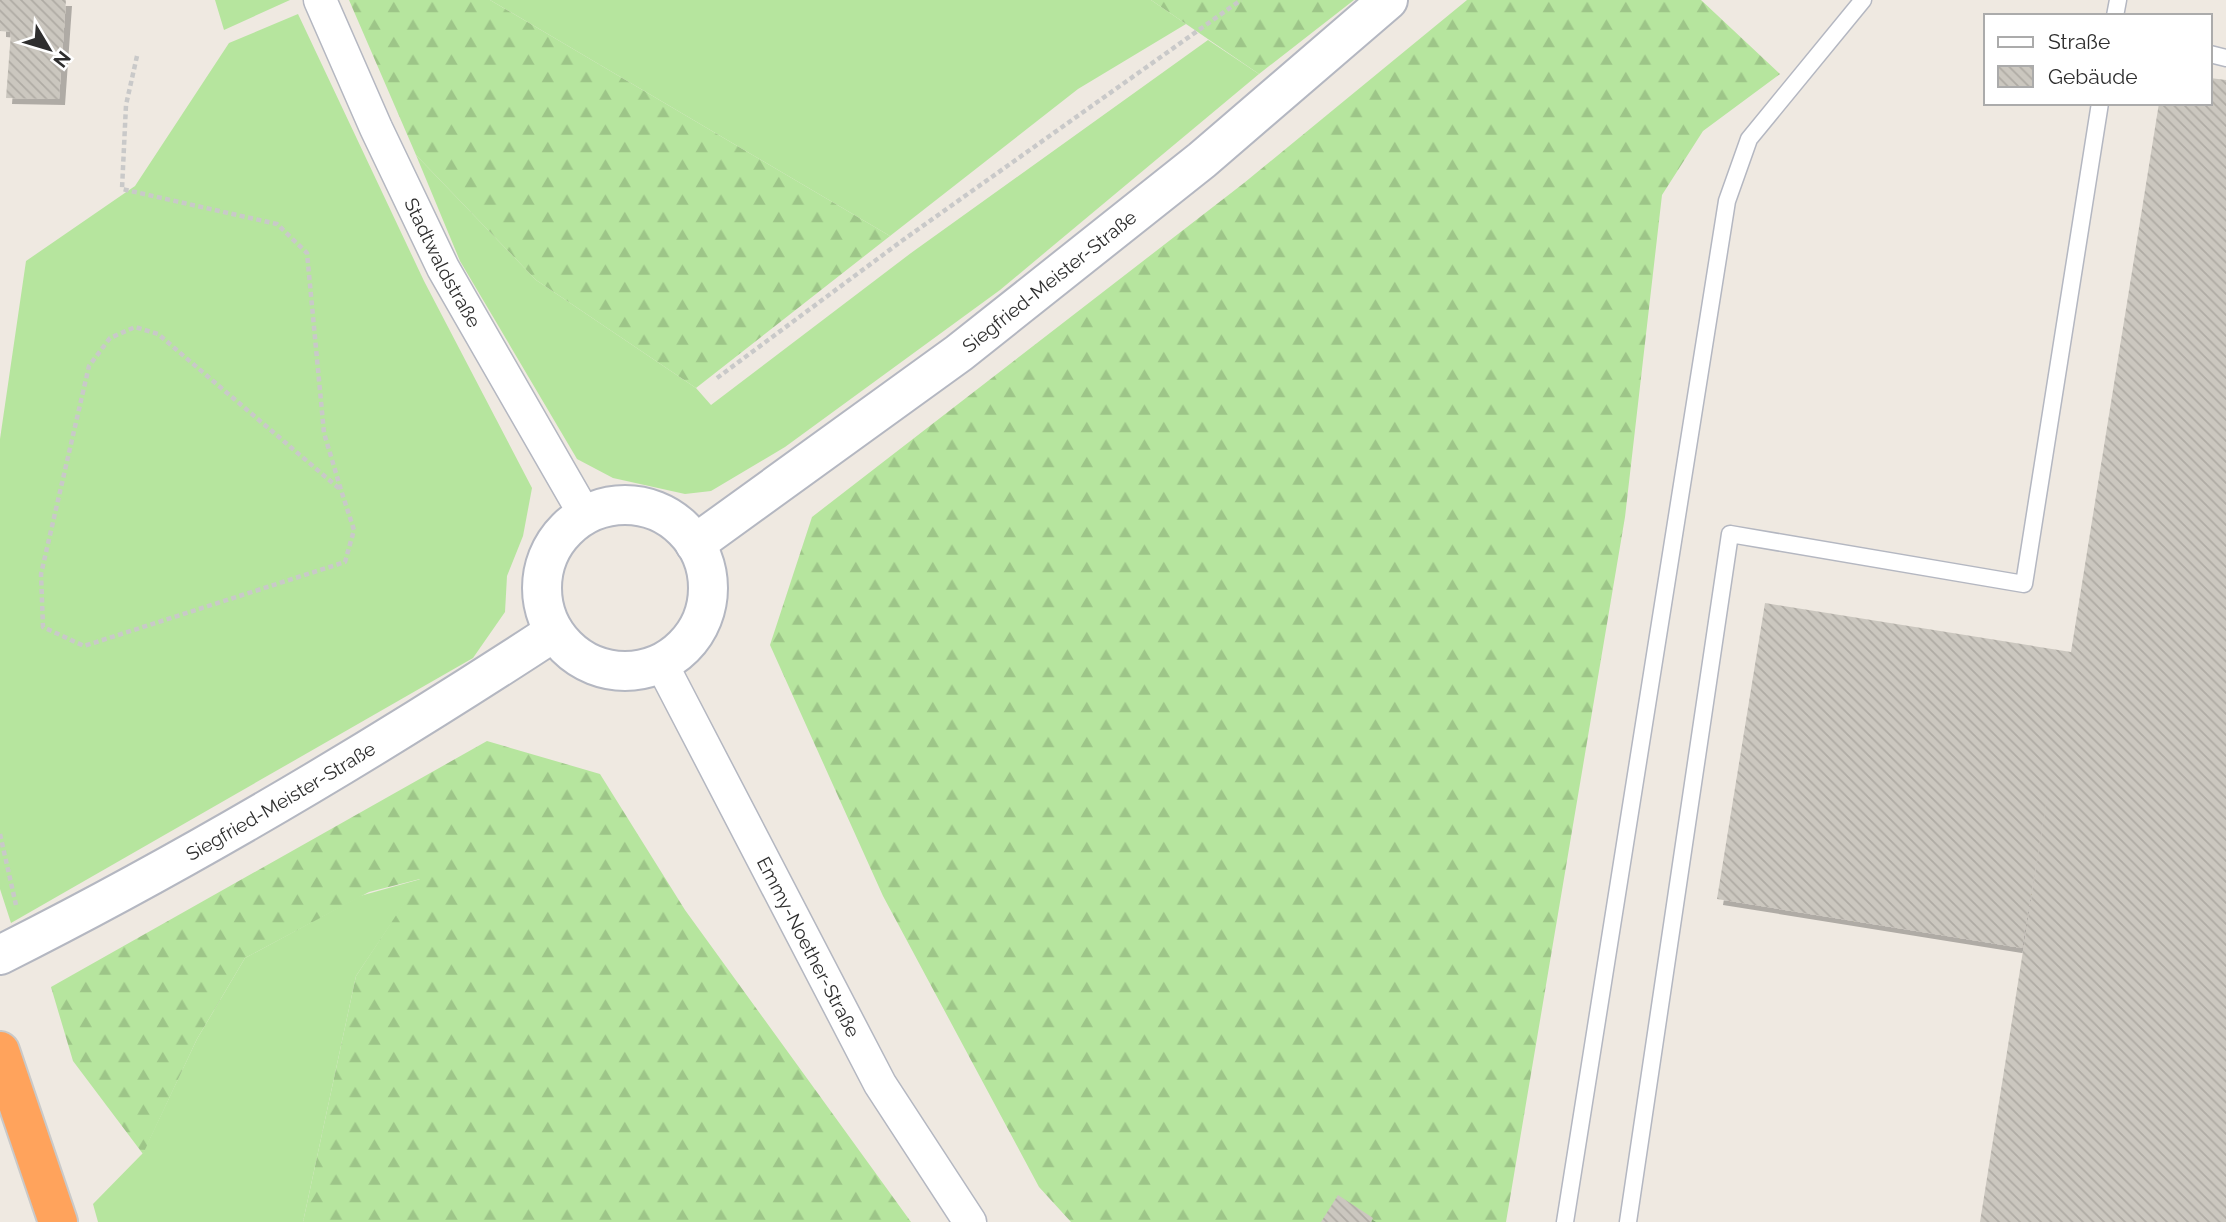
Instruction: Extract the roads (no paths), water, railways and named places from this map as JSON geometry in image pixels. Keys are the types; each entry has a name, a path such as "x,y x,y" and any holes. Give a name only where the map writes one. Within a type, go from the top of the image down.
{"highway":[{"path":"0,1051 58,1222"}],"street":[{"name":"Stadtwaldstraße","path":"320,0 376,128 443,268 585,515"},
{"name":"Siegfried-Meister-Straße","path":"695,544 959,353 1202,160 1388,0"},
{"path":"619,506 654,510 676,522 695,544 704,561 708,584 706,609 696,631 681,650 661,663 638,670 613,671 580,657 554,632 544,607 542,580 549,554 564,532 585,515 619,506"},
{"name":"Siegfried-Meister-Straße","path":"0,955 197,850 360,755 554,632"},
{"name":"Emmy-Noether-Straße","path":"661,663 880,1084 970,1222"}],"lane":[{"path":"1565,1222 1727,201 1749,139 1863,0"},
{"path":"1628,1222 1730,534 2024,584 2100,105"}]}
